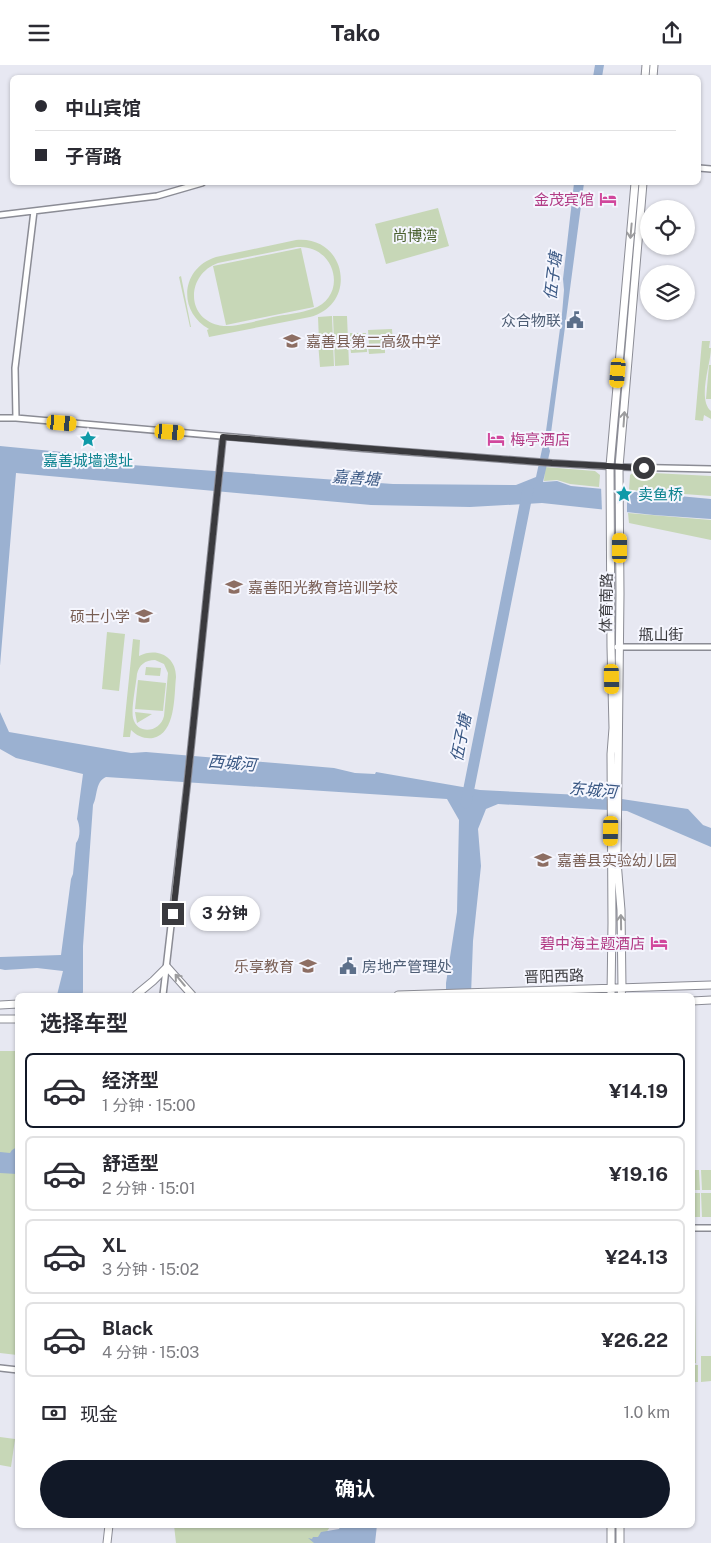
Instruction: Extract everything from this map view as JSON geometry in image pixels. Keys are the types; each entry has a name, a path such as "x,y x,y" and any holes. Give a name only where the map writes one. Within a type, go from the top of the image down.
{"main road":[{"name":"体育南路","path":"611,992 614,782 610,467 635,185"},
{"name":"体育南路","path":"614,782 619,647 619,467 643,185"},
{"name":"体育南路","path":"614,831 621,910 621,991"},
{"path":"138,993 167,967 190,993"},
{"name":"晋阳西路","path":"457,993 611,992 711,985"},
{"path":"695,1001 711,1000"},
{"path":"0,1005 15,1004"},
{"path":"0,1019 15,1019"},
{"path":"107,1543 109,1528"},
{"path":"611,1528 611,1543"},
{"path":"620,1528 620,1543"}],"street":[{"path":"0,215 157,196 195,185"},
{"path":"16,418 15,368 34,211"},
{"path":"0,418 536,462 610,467 711,469"},
{"path":"163,993 223,437"},
{"name":"甁山街","path":"611,647 711,647"},
{"path":"695,1229 711,1229"},
{"path":"0,1368 15,1370"}],"green space":[{"name":"尚博湾","path":"438,208 449,246 386,264 375,224"},
{"path":"296,240 313,241 326,248 335,259 340,272 340,286 336,299 326,310 310,317 209,337 207,330 209,329 192,312 187,290 196,270 204,263 216,257","holes":["297,247 310,248 321,254 329,262 333,272 334,283 331,294 324,303 312,309 224,326 207,320 195,305 194,295 200,276 208,268 218,263"]},
{"path":"301,248 314,307 226,325 213,266"},
{"path":"181,276 191,327 179,277"},
{"path":"332,316 333,341 319,341 318,317"},
{"path":"333,316 347,316 348,340 334,341"},
{"path":"392,329 393,343 369,344 368,330"},
{"path":"350,333 366,333 366,341 350,341"},
{"path":"348,341 349,365 335,366 334,342"},
{"path":"702,341 710,341 709,348 711,348 705,398 707,406 711,411 711,419 704,415 703,421 695,420"},
{"path":"318,342 333,342 334,366 320,367"},
{"path":"350,344 367,344 367,352 351,353"},
{"path":"385,345 385,353 369,354 368,346"},
{"path":"709,365 711,365 711,399 706,399"},
{"path":"545,467 595,471 600,475 599,487 570,484 557,480 544,481"},
{"path":"634,472 711,476 711,496 629,490 630,475"},
{"path":"628,513 711,520 711,540 629,523"},
{"path":"107,632 125,634 119,691 102,689"},
{"path":"133,639 140,640 139,656 146,653 159,653 164,655 173,664 176,677 174,703 170,722 161,735 147,738 131,730 130,737 123,737","holes":["155,660 164,664 168,673 164,716 158,726 153,729 144,729 139,727 133,718 137,674 141,666 148,661"]},
{"path":"146,667 161,668 160,676 145,675"},
{"path":"138,680 166,683 163,711 135,709"},
{"path":"135,712 152,714 137,723"},
{"path":"0,1051 15,1051 15,1355 0,1353"},
{"path":"695,1170 699,1170 700,1190 695,1190"},
{"path":"701,1170 711,1170 711,1190 702,1190"},
{"path":"695,1193 700,1193 700,1217 695,1217"},
{"path":"701,1193 711,1193 711,1217 702,1217"},
{"path":"695,1298 696,1363 695,1363"},
{"path":"701,1356 711,1356 711,1381 701,1382"},
{"path":"695,1365 698,1365 698,1382 695,1382"},
{"path":"0,1437 15,1439 11,1467 0,1465"},
{"path":"174,1528 329,1528 320,1543 176,1543"}],"water":[{"path":"595,65 604,65 602,75 593,75"},
{"path":"574,185 584,185 550,451 543,482 557,481 571,486 711,499 711,519 542,503 470,507 371,505 16,473 0,666 0,446 83,454 118,464 393,484 516,485 536,477 546,431 562,314 563,279"},
{"name":"西城河","path":"0,712 9,732 131,753 146,752 334,768 355,773 375,774 376,772 480,790 602,796 688,809 703,825 711,828 711,847 627,811 498,804 486,809 478,829 481,866 473,941 471,993 446,993 457,912 459,820 447,799 106,777 98,785 93,805 83,946 83,992 58,993 63,971 37,968 0,969 0,957 61,955 76,843 79,834 77,819 83,774 16,758 0,749"},
{"path":"15,1148 15,1174 0,1173 0,1152 10,1153"},
{"path":"377,1528 375,1543 314,1543 308,1538 318,1537 321,1532 339,1529"}],"pier":[{"path":"601,486 627,489 627,514 602,511"}],"waterway":[{"name":"伍子塘","path":"466,803 528,490"}],"place":[{"name":"金茂宾馆","path":"608,199"},
{"name":"众合物联","path":"575,320"},
{"name":"嘉善县第二高级中学","path":"292,341"},
{"name":"嘉善城墙遗址","path":"88,439"},
{"name":"梅亭酒店","path":"496,439"},
{"name":"卖鱼桥","path":"624,494"},
{"name":"嘉善阳光教育培训学校","path":"234,587"},
{"name":"硕士小学","path":"144,616"},
{"name":"嘉善县实验幼儿园","path":"543,860"},
{"name":"碧中海主题酒店","path":"659,943"},
{"name":"乐享教育","path":"308,966"},
{"name":"房地产管理处","path":"348,966"}],"route":[{"path":"173,914 223,437 552,463 644,468"}],"water label":[{"name":"嘉善塘","path":"356,478"},
{"name":"东城河","path":"593,790"}]}
